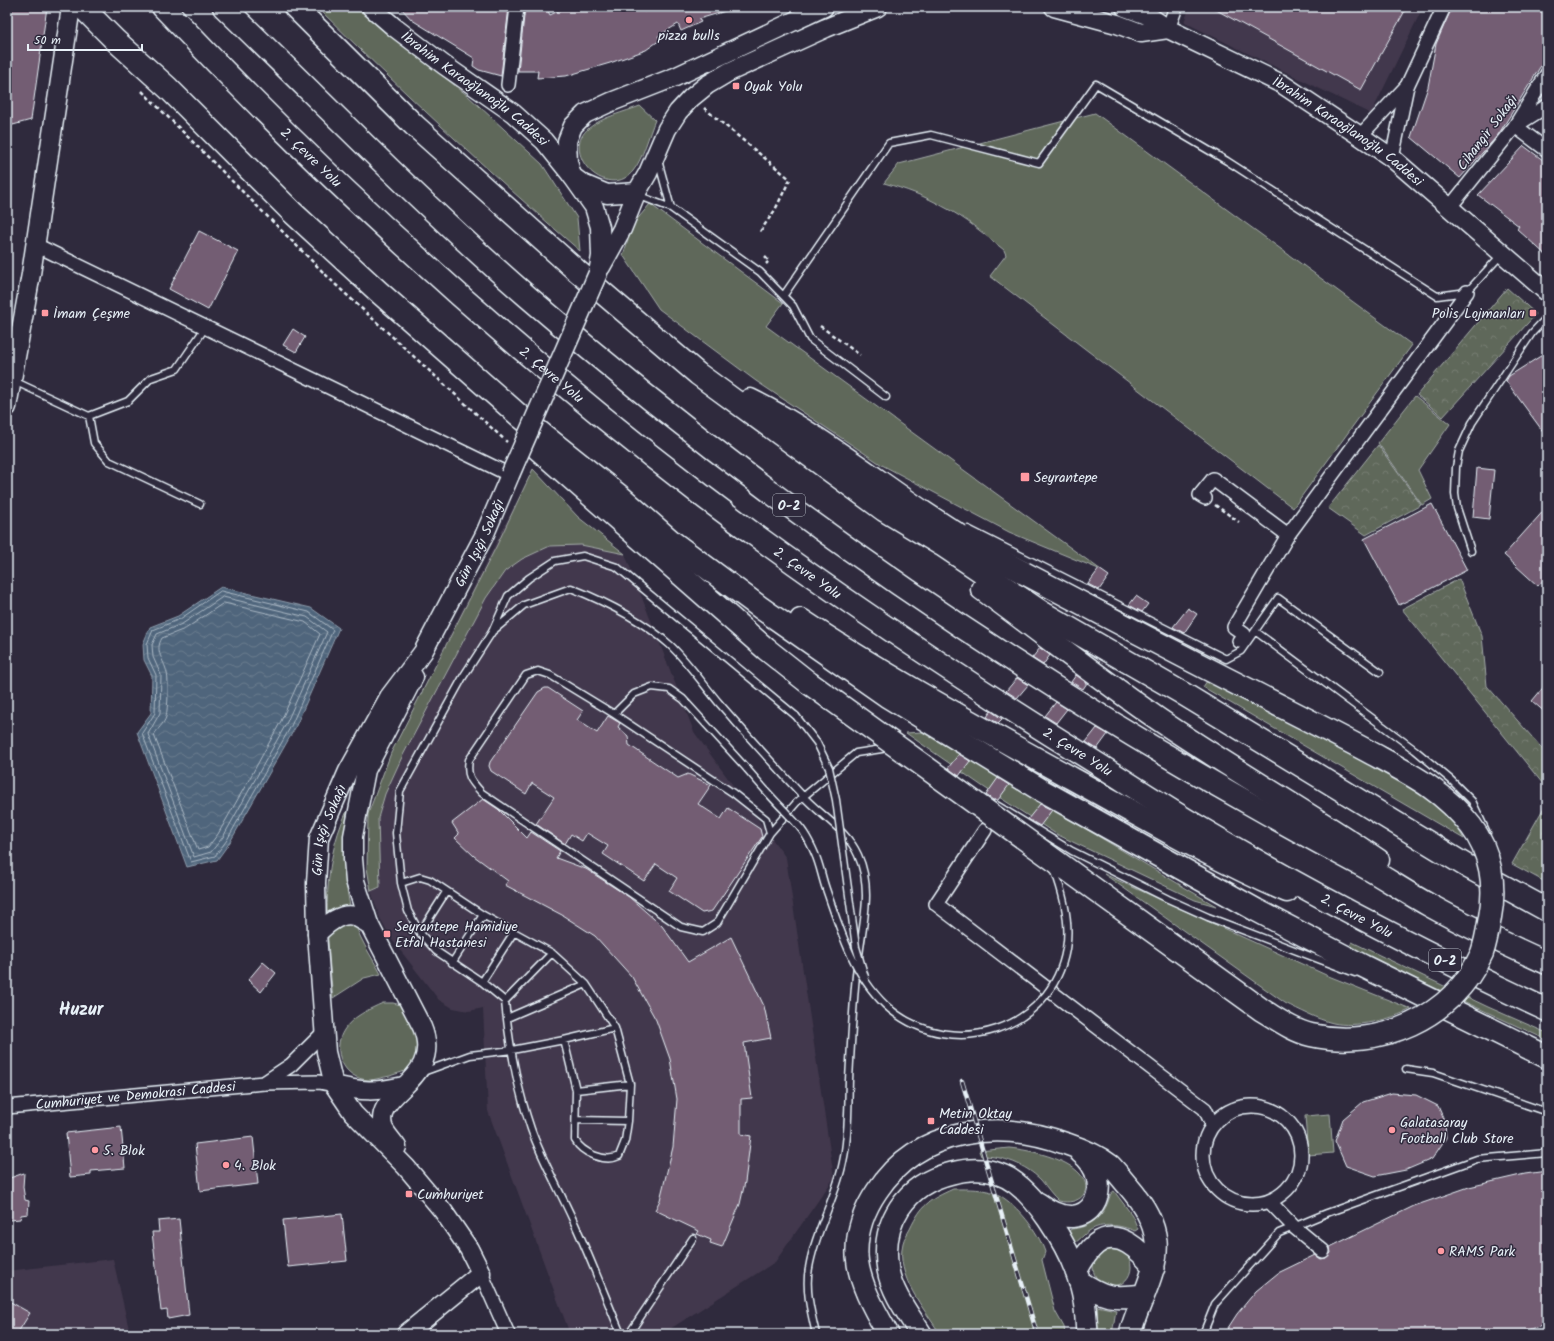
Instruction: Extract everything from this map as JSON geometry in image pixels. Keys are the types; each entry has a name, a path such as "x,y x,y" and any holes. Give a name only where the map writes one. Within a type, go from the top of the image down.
{"highway":[{"path":"82,7 116,41 168,88 292,212 380,294 549,441 621,497 671,541 761,608 881,692 1041,790 1256,910 1547,1057"},
{"path":"101,7 135,45 168,88"},
{"name":"2. Çevre Yolu","path":"163,7 290,137 455,290 601,415 700,494 883,626 1010,710 1193,824 1344,908 1547,1010"},
{"name":"O-2","path":"224,7 419,198 521,291 648,398 726,459 897,583 1055,688 1259,810 1383,877 1428,904 1547,963"},
{"path":"295,7 414,125 474,180 698,374 884,510 942,545 1043,613 1182,693 1470,868 1547,910"},
{"path":"486,387 503,411 539,450 760,644 809,683 1262,1010 1289,1026 1308,1034 1352,1038 1378,1035 1416,1023 1445,1003 1470,974 1485,943 1492,907 1493,887 1485,850 1481,840 1466,819 1432,787 1313,722 1192,662 983,551 781,415 698,374"},
{"path":"621,497 678,534 808,625 994,736 1180,839 1247,874 1296,895 1344,908"},
{"path":"884,510 918,542 1056,646 1158,719 1336,831 1380,861 1428,904"}],"main road":[{"path":"888,1334 865,1290 857,1257 857,1240 862,1216 885,1179 903,1162 919,1150 960,1134 991,1130 1044,1135 1094,1155 1109,1165 1135,1194 1154,1227 1156,1248 1154,1268 1130,1334"},
{"path":"1032,1199 1047,1210 1057,1215 1067,1217 1082,1214 1089,1209 1097,1195 1098,1182 1095,1170 1088,1158 1072,1146"},
{"path":"921,1334 898,1298 888,1271 886,1245 893,1219 905,1199 921,1185 940,1175 973,1169 1000,1174 1022,1188 1032,1199 1064,1246 1078,1276 1088,1334"},
{"path":"1078,1276 1086,1254 1095,1244 1106,1238 1118,1239 1132,1245 1143,1254 1154,1268"},
{"path":"1078,1276 1094,1291 1110,1297 1121,1298 1143,1295"}],"street":[{"path":"7,407 10,379 36,245 71,7"},
{"name":"İbrahim Karaoğlanoğlu Caddesi","path":"371,7 425,51 513,113 544,141 572,176"},
{"path":"508,85 516,7"},
{"path":"598,273 601,256 600,227 594,207 572,176 568,162 567,141 573,126 585,114 610,102 675,77 824,7"},
{"path":"598,273 622,229 637,192 648,173 667,129 678,112 691,98 707,85 729,72 826,28 878,7"},
{"path":"1054,7 1117,24 1141,34 1168,29 1176,7"},
{"name":"İbrahim Karaoğlanoğlu Caddesi","path":"1125,7 1147,14 1168,29 1282,84 1360,136 1392,158 1547,291"},
{"path":"1392,158 1407,86 1444,7"},
{"name":"Cihangir Sokağı","path":"1450,207 1515,126 1547,74"},
{"path":"1360,136 1407,86"},
{"path":"1547,106 1515,126 1547,150"},
{"path":"572,176 593,190 607,194 637,192"},
{"path":"36,245 510,475"},
{"name":"Gün Işığı Sokağı","path":"368,924 355,874 353,836 366,770 413,680 423,652 484,536 598,273"},
{"path":"1239,641 1244,634 1234,627 1288,535 1467,292"},
{"path":"1205,498 1200,495 1213,479 1288,535"},
{"name":"Gün Işığı Sokağı","path":"334,1085 326,1052 317,934 316,883 319,838 348,771 389,697 423,652"},
{"path":"985,830 936,904 1205,1109 1212,1124"},
{"path":"317,934 328,923 340,918 352,916 368,924 425,1034 427,1044 424,1060 411,1080 390,1100 386,1106 383,1120 384,1129 399,1151 406,1167"},
{"name":"Cumhuriyet ve Demokrasi Caddesi","path":"264,1083 290,1065 325,1031"},
{"path":"334,1085 357,1091 382,1090 411,1080"},
{"name":"Cumhuriyet ve Demokrasi Caddesi","path":"7,1107 264,1083 319,1082 334,1085"},
{"path":"334,1085 354,1113 406,1167 443,1211 469,1249 481,1272 508,1334"},
{"path":"1257,1105 1273,1110 1287,1119 1297,1132 1302,1148 1301,1165 1295,1181 1284,1193 1270,1202 1254,1205 1238,1202 1223,1196 1212,1184 1204,1170 1202,1154 1205,1138 1212,1124 1225,1113 1240,1106 1257,1105"},
{"path":"1270,1202 1294,1227 1323,1250"},
{"path":"406,1334 481,1272"}],"lane":[{"path":"784,295 889,143 931,135 1038,163 1096,84 1227,161 1436,296 1467,292 1503,253"},
{"path":"655,154 661,167 663,181 672,208"},
{"path":"637,192 645,198 672,208 760,272 784,295 793,306 810,339 886,397"},
{"path":"1470,551 1455,494 1456,467 1459,451 1472,423 1532,333 1547,317"},
{"path":"10,379 89,416 128,401 151,378 177,369 206,328"},
{"path":"89,416 94,443 109,461 200,504"},
{"path":"922,511 948,521"},
{"path":"962,526 1226,659 1241,651 1278,598 1380,672"},
{"path":"621,1334 572,1218 558,1192 531,1128 512,1050 505,1001 482,982 436,951 420,933 408,911 401,883 396,834 400,791 464,677 492,632 508,596 529,578 555,561 583,556 616,567 796,716 817,743 829,768 836,800 856,947 867,984"},
{"path":"492,632 524,605 570,588 630,615 670,645 720,704 804,797 850,840 859,855 864,872 866,911 861,938 853,1004 847,1135 843,1162 836,1188 813,1250 808,1269 808,1283 816,1334"},
{"path":"1255,631 1415,750 1450,780 1472,801 1486,830 1487,841 1485,850"},
{"path":"770,833 766,819 733,793 614,714 550,675 538,671 531,672 526,675 469,760 467,771 472,781 482,793 682,927 702,932 717,923 770,833 797,802 856,753 900,746 953,778"},
{"path":"614,714 634,694 652,687 669,689 683,700 804,832 816,856 854,962 867,984 881,1000 907,1020 927,1030 950,1035 982,1033 1010,1025 1028,1014 1042,1000 1057,977 1067,948 1067,914 1050,858"},
{"path":"986,799 1072,851 1168,899 1208,917 1362,976"},
{"path":"401,883 420,877 430,880 483,915 552,953 586,984 615,1028 630,1084 628,1121 625,1141 619,1156 614,1159 587,1153 579,1147 575,1140 576,1090 564,1040"},
{"path":"420,933 446,892"},
{"path":"452,963 483,915"},
{"path":"482,982 514,932"},
{"path":"505,1001 552,953"},
{"path":"1370,978 1406,987"},
{"path":"507,1018 586,984"},
{"path":"411,1080 470,1055 512,1050 615,1028"},
{"path":"1406,1069 1433,1073 1547,1112"},
{"path":"576,1090 630,1084"},
{"path":"576,1120 628,1121"},
{"path":"1203,1334 1215,1304 1279,1233 1402,1185 1477,1159 1547,1153"},
{"path":"629,1334 692,1238"}],"path":[{"path":"691,98 790,180 775,210 759,233"},
{"path":"820,326 860,355"},
{"path":"1205,498 1239,522"}],"shaded area":[{"path":"1190,7 1423,7 1371,114 1184,22"},
{"path":"533,469 578,517 625,554 694,732 786,858 834,1178 775,1262 662,1334 570,1334 488,1111 483,1008 469,1011 453,1008 439,1000 393,941 380,918 371,891 367,868 368,814 391,753"},
{"path":"113,1259 130,1334 7,1334 7,1271"}],"green space":[{"path":"317,7 357,7 381,28 467,95 542,164 577,218 580,251 446,131"},
{"path":"640,106 655,120 637,166 623,179 611,181 600,178 590,170 583,161 579,150 581,138 594,124"},
{"path":"1095,113 1412,345 1293,508 990,276 1006,255 1004,250 952,211 930,199 884,183 899,164"},
{"path":"650,204 783,303 766,326 1101,570 1009,532 882,465 756,381 659,309 623,255 634,223"},
{"path":"1507,288 1536,314 1443,417 1417,395"},
{"path":"1415,396 1450,424 1418,470 1432,499 1422,505 1378,443"},
{"path":"1378,445 1421,505 1366,535 1328,508"},
{"path":"533,469 578,517 625,554 581,545 550,546 522,559 505,571 486,598 402,757 385,794 378,818 380,887 371,891 367,868 368,814 391,753 497,545"},
{"path":"1459,579 1482,636 1487,686 1547,754 1547,789 1402,609"},
{"path":"1207,681 1319,736 1413,788 1432,801 1454,822 1464,839 1203,687"},
{"path":"922,732 1216,906 1195,900 1056,834 982,786 906,733"},
{"path":"1547,802 1547,883 1512,864"},
{"path":"347,811 345,859 347,890 350,906 360,936 381,974 364,978 333,998 327,927 327,903 332,856 338,833"},
{"path":"1104,874 1326,975 1411,1009 1393,1017 1362,1024 1333,1023 1308,1014 1285,1003"},
{"path":"1352,942 1488,1007 1547,1033 1547,1040 1349,948"},
{"path":"383,1003 393,1003 405,1006 426,1042 412,1066 407,1070 374,1080 360,1078 352,1075 342,1062 339,1054 340,1038 347,1025 356,1017"},
{"path":"1330,1114 1333,1153 1308,1155 1305,1116"},
{"path":"1009,1148 1057,1159 1074,1168 1084,1180 1086,1186 1083,1196 1073,1201 1059,1201 1035,1174 1021,1165 1005,1159 981,1156 979,1151"},
{"path":"953,1189 976,1189 994,1193 1006,1200 1020,1212 1038,1236 1045,1252 1042,1260 1055,1311 1064,1327 1065,1334 940,1334 912,1291 907,1279 903,1267 903,1243 918,1214 923,1208 938,1196"},
{"path":"1114,1191 1132,1215 1138,1229 1135,1231 1112,1225 1100,1226 1089,1231 1074,1243 1068,1233 1071,1229 1083,1227 1094,1221 1102,1213"},
{"path":"1108,1248 1116,1248 1126,1253 1130,1260 1130,1274 1126,1281 1116,1286 1108,1286 1098,1281 1096,1278 1093,1271 1093,1263 1098,1253 1101,1251"},
{"path":"1097,1306 1116,1310 1112,1334 1098,1334"}],"water":[{"path":"221,587 311,608 339,628 295,728 230,842 217,860 187,867 137,732 151,713 152,676 144,660 143,644 150,627 178,616"}],"building":[{"path":"7,7 47,7 31,120 13,125 7,123"},
{"path":"400,7 509,7 501,76 479,70 473,66 474,58 412,20"},
{"path":"525,7 546,7 550,15 567,7 626,7 630,12 642,8 644,12 652,7 728,7 729,10 699,19 701,22 681,31 678,24 658,36 660,40 646,50 610,63 566,76 537,78 538,71 518,71"},
{"path":"1211,7 1407,7 1361,90"},
{"path":"1452,7 1547,7 1547,56 1498,135 1460,178 1411,137 1428,87 1436,44"},
{"path":"1524,146 1547,163 1547,256 1517,229 1519,226 1478,195"},
{"path":"199,231 238,251 208,310 169,289"},
{"path":"293,329 305,337 296,352 283,345"},
{"path":"1547,352 1547,437 1506,381 1509,376"},
{"path":"1477,468 1494,470 1489,519 1473,517"},
{"path":"1432,504 1467,570 1399,605 1364,539"},
{"path":"1547,507 1547,576 1538,586 1504,555"},
{"path":"1099,569 1109,576 1099,590 1088,584"},
{"path":"1136,596 1148,604 1142,612 1129,605"},
{"path":"1188,608 1197,614 1184,633 1173,627"},
{"path":"1040,648 1050,655 1043,665 1032,658"},
{"path":"1076,675 1087,683 1083,689 1071,682"},
{"path":"1017,678 1028,685 1017,698 1006,691"},
{"path":"1547,683 1547,714 1532,701"},
{"path":"548,688 583,711 577,720 597,733 608,716 620,723 618,727 628,736 629,745 678,778 688,774 711,785 698,804 721,819 728,808 760,829 762,837 712,911 702,913 669,891 677,878 656,864 644,881 603,854 608,846 587,833 582,841 571,834 565,844 536,824 554,797 532,783 526,794 491,771 489,766 490,762 538,692"},
{"path":"1056,702 1067,709 1056,723 1045,716"},
{"path":"991,711 1002,719 998,723 987,717"},
{"path":"1097,728 1108,734 1097,749 1086,742"},
{"path":"959,754 970,761 959,776 948,768"},
{"path":"998,778 1009,785 998,800 993,800 986,795"},
{"path":"483,799 498,809 527,838 531,832 560,851 556,858 586,869 629,897 662,926 688,962 731,937 764,1006 771,1038 744,1043 752,1098 741,1099 741,1134 751,1136 745,1182 740,1204 722,1247 710,1243 711,1240 697,1234 699,1231 655,1210 660,1200 673,1147 677,1099 670,1059 656,1020 632,977 595,936 562,915 505,885 508,881 474,856 455,838 459,834 452,823"},
{"path":"1040,804 1052,810 1040,826 1028,819"},
{"path":"263,962 276,973 261,992 248,980"},
{"name":"Galatasaray Football Club Store","path":"1392,1093 1416,1095 1438,1106 1445,1122 1446,1138 1432,1159 1406,1170 1375,1176 1346,1166 1335,1141 1343,1119 1363,1102"},
{"name":"5. Blok","path":"121,1127 125,1168 91,1171 91,1175 70,1177 66,1133"},
{"name":"4. Blok","path":"253,1137 258,1184 200,1191 195,1144"},
{"name":"RAMS Park","path":"1547,1171 1547,1323 1517,1334 1224,1334 1237,1314 1256,1291 1278,1273 1315,1255 1321,1259 1326,1258 1331,1253 1330,1247 1414,1206 1469,1187 1525,1174"},
{"path":"24,1173 23,1187 25,1200 29,1201 28,1214 21,1215 20,1219 10,1220 7,1214 7,1179"},
{"path":"342,1214 347,1261 288,1267 283,1220"},
{"path":"179,1219 189,1315 168,1319 167,1310 161,1311 152,1232 159,1232 158,1221"},
{"path":"7,1300 30,1313 17,1334 7,1334"}],"railway":[{"path":"962,1081 1037,1334"}],"place":[{"name":"pizza bulls","path":"689,20"},
{"name":"Oyak Yolu","path":"736,86"},
{"name":"İmam Çeşme","path":"45,313"},
{"name":"Polis Lojmanları","path":"1533,313"},
{"name":"Seyrantepe","path":"1025,477"},
{"name":"Seyrantepe Hamidiye Etfal Hastanesi","path":"387,934"},
{"name":"Metin Oktay Caddesi","path":"931,1121"},
{"name":"Galatasaray Football Club Store","path":"1392,1130"},
{"name":"5. Blok","path":"95,1150"},
{"name":"4. Blok","path":"226,1165"},
{"name":"Cumhuriyet","path":"409,1194"},
{"name":"RAMS Park","path":"1441,1251"}],"district":[{"name":"Huzur","path":"81,1009"}]}
